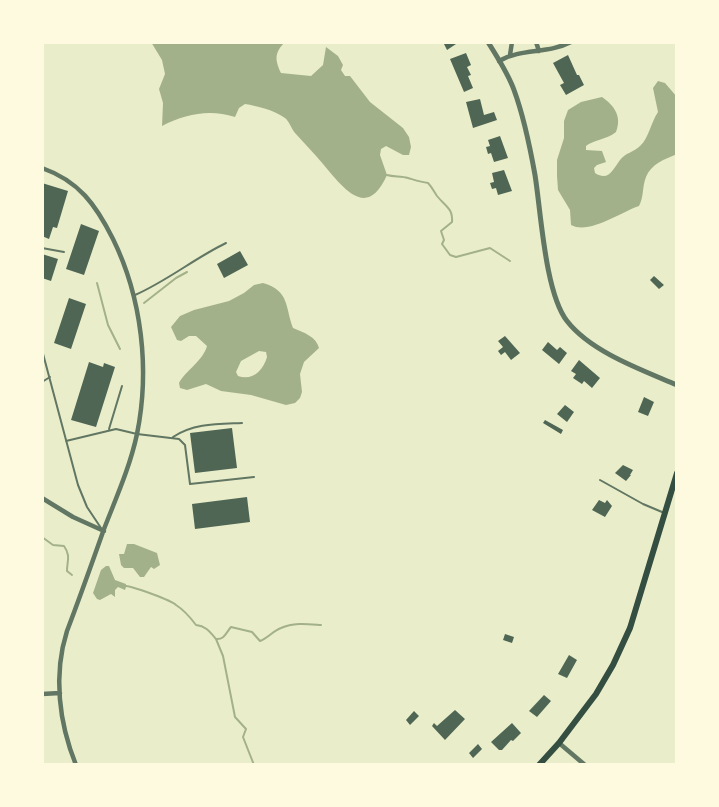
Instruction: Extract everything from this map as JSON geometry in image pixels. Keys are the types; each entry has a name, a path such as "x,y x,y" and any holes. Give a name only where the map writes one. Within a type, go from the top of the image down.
{"main road":[{"path":"539,765 559,743 596,694 617,655 630,627 677,473"}],"street":[{"path":"488,42 513,88 524,123 535,173 548,269 560,310 576,331 592,343 620,360 677,384"},
{"path":"510,54 512,42"},
{"path":"536,42 539,51"},
{"path":"499,61 510,54 556,48 571,42"},
{"path":"42,168 70,180 95,207 122,257 129,276 142,357 137,434 128,465 64,641 60,693 64,728 76,765"},
{"path":"42,498 73,517 104,531"},
{"path":"42,694 60,693"},
{"path":"559,743 585,765"}],"lane":[{"path":"133,296 148,290 187,264 226,243"},
{"path":"42,248 64,252"},
{"path":"42,350 83,497 90,512 104,531"},
{"path":"42,382 50,377"},
{"path":"109,430 122,386"},
{"path":"172,438 184,430 200,425 242,423"},
{"path":"66,441 109,430 129,430 137,434 179,439 185,444 190,484 254,477"},
{"path":"600,480 643,504 665,513"}],"shaded area":[{"path":"151,42 285,42 277,57 281,73 311,76 323,65 326,47 338,56 345,76 350,76 370,102 403,128 409,137 411,147 409,155 403,155 386,146 381,149 380,155 387,175 372,196 363,198 355,196 339,183 295,133 286,119 260,107 245,104 239,108 235,117 216,113 198,114 180,118 162,126 163,103 159,89 165,74 162,60"},
{"path":"658,81 665,83 677,97 677,154 659,162 648,172 639,206 596,225 578,227 571,225 570,210 558,190 557,176 557,160 564,138 564,121 568,110 581,102 602,97 614,108 618,117 616,132 586,146 586,150 602,151 606,162 594,168 595,173 604,176 646,139 658,112 653,88"},
{"path":"263,283 278,290 285,301 293,328 309,335 319,348 304,362 300,374 302,392 300,398 295,403 286,405 251,395 221,391 206,384 187,390 180,388 179,383 202,356 207,346 196,336 189,336 181,341 177,340 171,327 180,316 229,301 254,285","holes":["259,351 266,352 265,362 256,374 248,377 238,376 236,372 241,361"]},
{"path":"127,544 134,544 157,553 160,565 154,569 151,567 144,577 140,577 133,568 124,568 121,565 119,554 124,554"},
{"path":"109,566 115,580 126,584 126,587 125,590 118,587 115,590 115,597 111,594 100,600 93,593 101,570"}],"building":[{"path":"443,42 454,42 456,44 447,50"},
{"path":"466,53 471,65 467,67 471,75 468,76 473,88 464,92 450,59"},
{"path":"568,55 584,85 566,95 560,85 564,83 553,63"},
{"path":"480,99 484,115 494,112 497,120 473,128 466,102"},
{"path":"500,136 508,158 494,162 486,147 490,146 488,140"},
{"path":"504,170 512,191 498,195 496,188 492,189 490,183 494,182 492,173"},
{"path":"42,183 68,191 57,228 53,227 49,239 42,236"},
{"path":"81,224 99,231 84,275 66,269"},
{"path":"240,251 248,265 224,278 217,264"},
{"path":"42,254 58,259 51,281 42,278"},
{"path":"654,276 664,285 659,289 650,280"},
{"path":"69,298 86,304 71,349 54,343"},
{"path":"505,336 520,353 511,360 505,352 501,355 498,351 503,347 498,341"},
{"path":"548,342 557,350 560,347 567,353 559,364 542,350"},
{"path":"579,360 600,378 592,388 584,381 582,384 573,378 576,374 571,371"},
{"path":"89,362 103,367 104,363 115,367 96,427 71,420"},
{"path":"644,397 654,402 648,416 638,412"},
{"path":"565,405 574,412 567,422 557,414"},
{"path":"545,420 563,430 561,434 543,423"},
{"path":"232,428 237,468 195,473 190,433"},
{"path":"623,465 633,470 626,481 615,473"},
{"path":"247,497 250,522 195,529 192,504"},
{"path":"599,500 605,503 607,500 612,506 605,517 592,510"},
{"path":"505,634 514,637 512,643 503,640"},
{"path":"569,655 577,660 567,678 558,674"},
{"path":"544,695 551,701 537,717 529,711"},
{"path":"455,710 465,719 445,740 432,726 434,723 437,726"},
{"path":"414,711 419,716 410,725 406,720"},
{"path":"512,723 521,733 502,750 499,750 491,742"},
{"path":"478,744 482,749 473,758 469,753"}],"waterway":[{"path":"387,175 428,183 448,207 452,222 441,231 444,240 442,244 450,255 456,257 490,248 510,261"},
{"path":"144,303 187,272"},
{"path":"97,283 108,325 120,349"},
{"path":"42,537 53,545 64,546 68,556 67,571 72,575"},
{"path":"126,586 173,603 184,611 196,625 205,628 216,639 223,637 231,627 252,632 260,641 286,626 321,625"},
{"path":"216,639 223,656 235,717 246,729 243,737 254,765"}]}
